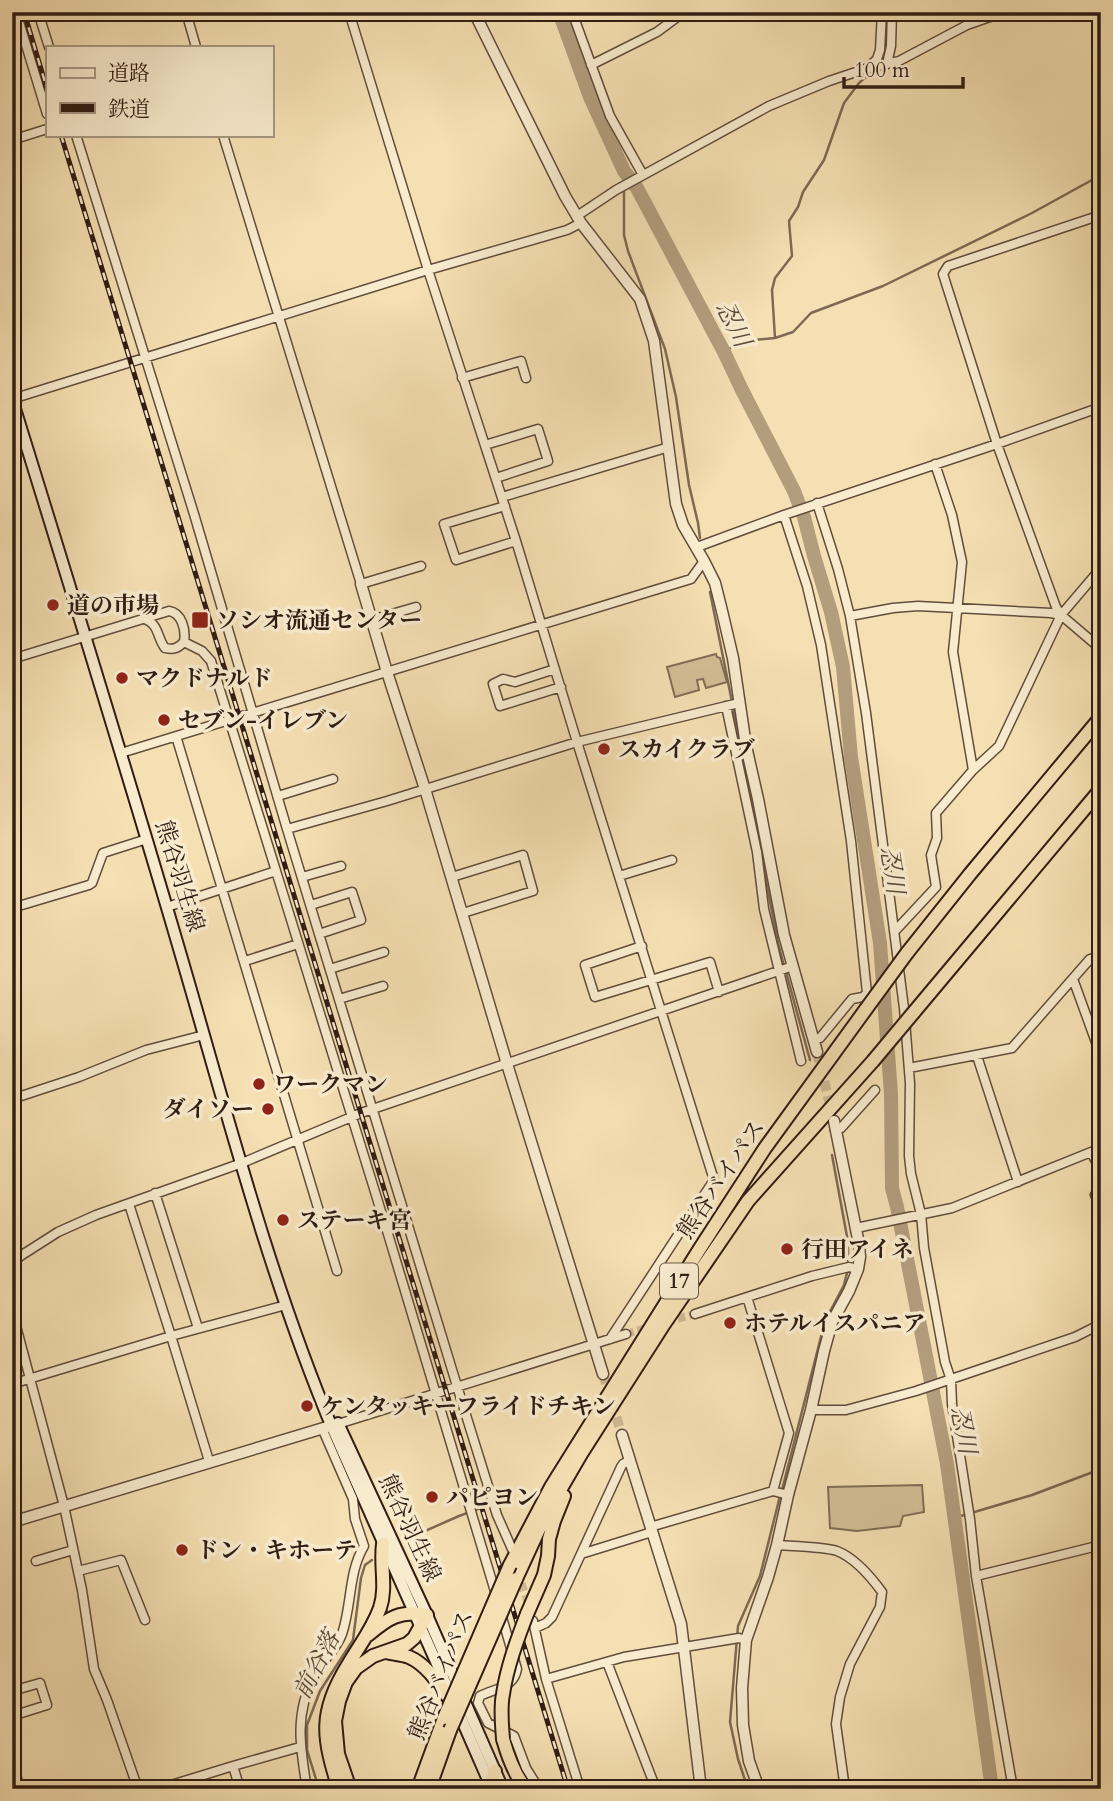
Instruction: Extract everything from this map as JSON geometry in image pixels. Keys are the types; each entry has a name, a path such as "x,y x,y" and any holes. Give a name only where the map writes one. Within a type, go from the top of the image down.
{"highway":[{"name":"熊谷バイパス","path":"418,1789 444,1718 510,1565 551,1487 699,1250 765,1148 907,953 1101,717"},
{"name":"熊谷バイパス","path":"429,1789 450,1730 545,1516 664,1324 748,1200 873,1061 1101,789"},
{"path":"526,1789 507,1756 501,1715 503,1694 516,1644 532,1621 554,1521 582,1454"},
{"path":"339,1789 326,1742 326,1716 334,1689 368,1635 380,1607 384,1590 383,1544"},
{"path":"350,1789 338,1754 335,1721 346,1682 356,1668 373,1656 407,1644 414,1638 421,1628 421,1614 395,1616 384,1621 368,1635"},
{"path":"385,1652 408,1657 421,1665 456,1709"},
{"path":"494,1788 495,1771"}],"main road":[{"name":"熊谷羽生線","path":"13,404 87,637 286,1305 316,1378 330,1426 383,1544 421,1614"},
{"name":"熊谷羽生線","path":"330,1426 495,1771"},
{"path":"421,1628 494,1788"}],"street":[{"path":"16,12 46,111"},
{"path":"38,12 49,46"},
{"path":"186,12 196,46"},
{"path":"349,12 714,1180 610,1339"},
{"path":"474,12 551,170 579,219 640,299 654,341 676,504 682,525 705,561 715,583 733,658 733,704 784,935 786,968 801,1060"},
{"path":"572,12 610,117 641,177"},
{"path":"591,65 657,32 684,12"},
{"path":"857,77 877,59 882,12"},
{"path":"887,64 891,46 892,12"},
{"path":"13,404 145,358 567,230 617,190 769,106 829,81 899,61 967,26 1003,12"},
{"path":"12,140 46,129"},
{"path":"76,136 194,514 457,1386 497,1515 512,1549"},
{"path":"223,136 603,1374"},
{"path":"1101,215 948,266 943,274 997,444 1056,607 1061,615 1101,649"},
{"path":"462,378 521,360 526,378"},
{"path":"696,547 1101,407"},
{"path":"485,445 538,429 548,461 496,478"},
{"path":"516,541 456,560 444,524 503,501 669,447"},
{"path":"935,464 952,515 962,562 953,652 973,770"},
{"path":"817,503 850,616 866,713 895,931 909,1068 911,1174 952,1404 976,1576 1013,1789"},
{"path":"784,515 807,586 821,645 851,841 867,993 863,997 852,999 820,1038 813,1039"},
{"path":"121,753 691,579 705,561"},
{"path":"360,584 421,566"},
{"path":"895,931 936,887 931,855 937,838 936,813 973,770 999,746 1061,615 1101,568"},
{"path":"850,616 918,606 1061,615"},
{"path":"372,621 416,607"},
{"path":"12,659 169,611 180,617 184,642 179,648 165,648 160,642 156,626 152,621 144,619"},
{"path":"184,642 202,651 211,661 517,1669 512,1683 480,1696 478,1703 488,1723 514,1736 526,1768 539,1789"},
{"path":"555,669 515,682 503,680 493,684 500,706 561,687"},
{"path":"287,829 577,742 733,704"},
{"path":"176,736 337,1271"},
{"path":"278,796 332,779"},
{"path":"12,908 89,885 103,853 147,839"},
{"path":"452,877 523,855 533,891 463,913"},
{"path":"619,876 672,860"},
{"path":"302,877 341,866"},
{"path":"167,907 276,871"},
{"path":"311,905 352,892 361,920 319,934"},
{"path":"244,961 298,944"},
{"path":"642,946 585,965 596,997 710,962 719,992"},
{"path":"330,969 384,951"},
{"path":"909,1068 1012,1048 1090,960 1101,956"},
{"path":"786,968 817,1052"},
{"path":"12,1263 58,1233 96,1215 242,1163 351,1117 786,968"},
{"path":"1073,979 1101,1056"},
{"path":"339,999 383,986"},
{"path":"12,1099 79,1077 146,1050 204,1035"},
{"path":"977,1056 1018,1182"},
{"path":"834,1125 841,1128 875,1090"},
{"path":"759,1789 749,1761 743,1725 746,1640 777,1545 787,1495 832,1322 849,1291 853,1268 860,1257 834,1125"},
{"path":"856,1228 953,1208 1101,1148"},
{"path":"1091,1152 1101,1171"},
{"path":"1101,1190 1095,1195 1101,1208"},
{"path":"155,1193 198,1328"},
{"path":"129,1204 209,1461"},
{"path":"695,1314 812,1276 853,1268"},
{"path":"747,1297 789,1433 774,1492"},
{"path":"12,1384 198,1328 286,1305"},
{"path":"12,1311 64,1506 78,1570 94,1670 138,1789"},
{"path":"811,1410 846,1410 916,1391 1075,1337 1101,1324"},
{"path":"12,1522 626,1334"},
{"path":"307,1789 299,1727 306,1695 316,1672 341,1638 357,1558 364,1546 355,1519 353,1499 330,1426"},
{"path":"622,1435 681,1624 701,1789"},
{"path":"580,1789 546,1679 532,1621 546,1623 552,1617 621,1467 630,1460"},
{"path":"581,1554 774,1492 787,1495"},
{"path":"777,1545 836,1551 853,1562 882,1592 880,1607 850,1664 840,1697 836,1724 845,1789"},
{"path":"976,1576 1101,1545"},
{"path":"36,1561 73,1550"},
{"path":"78,1570 121,1560 145,1620"},
{"path":"546,1679 624,1657 739,1638 746,1640"},
{"path":"607,1662 656,1789"},
{"path":"12,1691 40,1683 47,1705 12,1716"},
{"path":"158,1789 300,1747"},
{"path":"12,1761 20,1789"},
{"path":"233,1766 240,1789"}],"shaded area":[{"path":"716,654 720,658 727,682 706,688 703,679 697,680 699,690 675,697 667,667"},
{"path":"922,1485 924,1512 903,1516 900,1526 857,1531 830,1528 828,1487"}],"waterway":[{"name":"忍川","path":"559,12 590,97 624,171 637,188 794,491 831,612 843,667 851,757 880,943 891,1094 892,1188 947,1464 992,1789"},
{"path":"883,62 887,12"},
{"path":"775,338 772,290 775,278 792,256 789,221 803,192 824,160 844,103 859,83 875,69"},
{"name":"忍川","path":"624,171 624,182"},
{"path":"724,352 741,341 775,338 793,332 811,313 883,286 1032,213 1101,175"},
{"path":"624,188 624,235 665,349 700,538"},
{"path":"710,592 732,702"},
{"path":"733,708 784,966"},
{"path":"786,972 810,1060"},
{"path":"782,1490 825,1321 844,1285 848,1269 848,1242 832,1155"},
{"path":"954,1518 1032,1495 1101,1469"},
{"path":"748,1789 730,1722 738,1626 760,1576 780,1496"},
{"name":"前谷落","path":"407,1539 508,1498"},
{"name":"前谷落","path":"319,1789 307,1750 307,1725 320,1691 353,1640 361,1578 365,1565 372,1560"}],"tunnel":[{"path":"817,1052 832,1113"},
{"path":"666,1322 695,1314"},
{"path":"626,1334 650,1327"},
{"path":"603,1374 622,1435"},
{"path":"518,1572 530,1610"}],"railway":[{"path":"24,12 46,86"},
{"path":"61,136 568,1789"}],"place":[{"name":"道の市場","path":"53,605"},
{"name":"ソシオ流通センター","path":"200,620"},
{"name":"マクドナルド","path":"122,678"},
{"name":"セブン-イレブン","path":"164,720"},
{"name":"スカイクラブ","path":"604,749"},
{"name":"ワークマン","path":"259,1084"},
{"name":"ダイソー","path":"268,1109"},
{"name":"ステーキ宮","path":"283,1220"},
{"name":"行田アイネ","path":"787,1249"},
{"name":"ホテルイスパニア","path":"730,1323"},
{"name":"ケンタッキーフライドチキン","path":"307,1406"},
{"name":"パピヨン","path":"432,1497"},
{"name":"ドン・キホーテ","path":"182,1550"}]}
